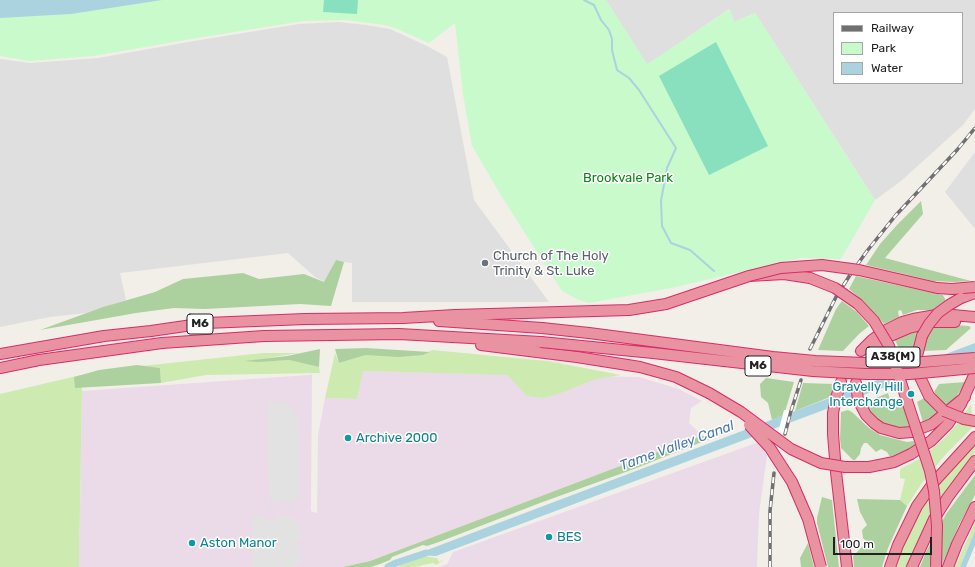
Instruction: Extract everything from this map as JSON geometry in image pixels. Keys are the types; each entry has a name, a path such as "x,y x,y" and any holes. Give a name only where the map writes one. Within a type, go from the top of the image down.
{"highway":[{"name":"M6","path":"0,354 104,336 206,323 617,311 653,307 749,276 781,268 822,265 859,270 937,288 952,290 975,287"},
{"name":"A38(M)","path":"749,276 790,274 803,276 826,283 858,304 881,331 893,357 930,471 938,526 936,567"},
{"path":"975,293 953,302 935,316 926,328 921,339 917,360 921,380 927,393 933,401 944,411 952,415 964,420 975,421"},
{"name":"M6","path":"403,318 589,332 750,354 815,361 865,364 947,361 975,358"},
{"path":"869,348 893,334 913,326 968,318 975,322"},
{"name":"M6","path":"0,368 39,360 162,343 264,336 399,334 541,347 652,353 814,372 910,374 975,368"},
{"name":"M6","path":"541,347 659,372 685,381 741,412 786,446 802,456 820,463 845,468 869,467 894,462 911,454 931,441 943,430 957,411 965,397 975,373"},
{"path":"835,459 833,413 841,382"},
{"name":"M6","path":"856,383 858,400 864,413 874,423 890,431 908,433 924,428 938,419 965,397"},
{"name":"M6","path":"709,393 752,427 770,448 785,470 804,507 821,567"},
{"path":"890,567 898,545 917,506 934,482 975,437"},
{"path":"912,567 934,519 951,492 975,461"},
{"path":"836,472 847,567"},
{"path":"948,567 957,544 975,507"}],"shaded area":[{"path":"606,0 975,0 975,109 963,125 901,181 875,200 755,13 734,22 729,9 647,65"},
{"path":"339,22 390,29 447,57 474,200 549,302 352,302 352,263 336,261 325,282 315,277 288,253 120,273 126,300 86,313 50,317 0,327 0,59 30,63 98,58 299,24"},
{"path":"975,152 975,229 945,192"},
{"path":"362,371 639,377 679,389 702,401 691,408 689,423 703,436 694,438 370,561 343,567 79,567 82,391 312,374 311,511 317,513 318,435 325,398 357,399"},
{"path":"284,402 298,418 300,435 300,499 294,499 293,503 271,503 268,461 269,403"},
{"path":"759,442 767,456 759,514 757,567 439,567 447,564 453,552"},
{"path":"255,516 265,516 266,521 276,520 277,516 294,518 301,531 302,541 295,542 295,546 300,546 301,564 296,564 296,567 282,567 281,565 277,565 277,567 253,567 253,518"}],"green space":[{"name":"Brookvale Park","path":"0,0 606,0 647,64 730,9 734,22 755,13 875,200 841,259 801,258 671,288 589,303 579,300 562,291 502,197 472,146 463,94 455,23 429,43 395,28 384,25 346,20 303,21 93,56 30,61 0,56"},
{"path":"324,0 358,0 357,14 323,12"},
{"path":"716,42 768,146 709,175 659,76"},
{"path":"921,201 923,214 885,258 971,281 933,281 866,265 880,244"},
{"path":"336,260 344,262 331,306 300,304 205,309 174,308 136,313 40,330 103,307 155,292 183,279 243,273 259,279 304,274 324,282"},
{"path":"856,276 943,295 946,301 935,310 917,310 903,315 901,310 898,311 899,317 884,324 864,302 849,289"},
{"path":"842,301 857,312 869,326 843,351 818,350 836,309"},
{"path":"942,324 969,326 971,328 946,350 900,352 893,338 899,334"},
{"path":"366,348 430,352 423,355 398,357 366,355 339,363 335,349"},
{"path":"320,349 319,367 289,360 258,362 244,361 287,356"},
{"path":"432,350 548,361 621,375 596,379 558,394 543,398 527,396 507,375 363,371 357,399 325,398 335,353 339,363 366,355 425,354"},
{"path":"263,353 299,353 249,361 289,360 319,367 320,373 206,375 161,383 160,368 142,366"},
{"path":"137,365 160,368 161,383 75,388 74,377 99,370"},
{"path":"81,375 79,567 0,567 0,394"},
{"path":"766,378 794,382 784,415 772,420 768,403 761,397 760,384"},
{"path":"966,382 948,407 934,392 939,384"},
{"path":"803,383 835,384 830,397 795,411"},
{"path":"888,393 891,403 901,400 911,429 889,427 875,419 863,403"},
{"path":"926,397 940,413 924,426 917,402"},
{"path":"971,404 972,415 975,415 975,425 947,453 922,483 907,506 900,500 905,479 900,478 900,469 919,459 944,439 958,423"},
{"path":"848,410 869,428 880,435 907,442 914,441 916,446 890,457 887,452 881,449 876,452 867,443 864,443 860,454 855,460 853,460 841,448 840,439 841,412"},
{"path":"713,434 712,438 634,469 439,542 427,546 423,545 392,557 390,560 380,564 371,567 343,567 370,561 694,438"},
{"path":"975,443 975,453 951,484 931,516 916,545 907,567 895,567 904,541 930,494"},
{"path":"975,475 975,495 959,525 941,567 920,567 926,552 946,514"},
{"path":"822,497 832,500 839,567 828,567 817,523"},
{"path":"857,499 900,500 907,506 888,548 882,567 854,567 853,556 867,542 863,538 862,530 867,525 860,512"},
{"path":"975,522 975,531 960,567 955,567"},
{"path":"808,543 814,567 801,567 800,558"},
{"path":"423,556 437,558 439,562 445,559 436,565 433,563 414,567 399,567 400,565"}],"water":[{"path":"0,0 162,0 71,14 0,18"},
{"path":"975,343 975,353 436,556 418,555 422,552"},
{"path":"975,531 975,545 966,567 960,567"}],"pier":[{"path":"784,410 793,411 787,434 778,433"}],"waterway":[{"path":"584,0 594,5 601,20 609,30 617,70 629,78 639,90 676,148 667,168 661,201 662,226 671,243 690,250 714,271"},
{"name":"Tame Valley Canal","path":"388,567 426,553"}],"tunnel":[{"path":"842,380 861,351"}],"railway":[{"path":"810,349 836,297 867,251 896,215 957,150 975,128"},
{"path":"785,434 801,380"},
{"path":"770,567 770,511 774,473"}],"place":[{"name":"Church of The Holy Trinity & St. Luke","path":"485,263"},
{"name":"Gravelly Hill Interchange","path":"911,394"},
{"name":"Archive 2000","path":"348,438"},
{"name":"BES","path":"549,537"},
{"name":"Aston Manor","path":"192,543"}]}
